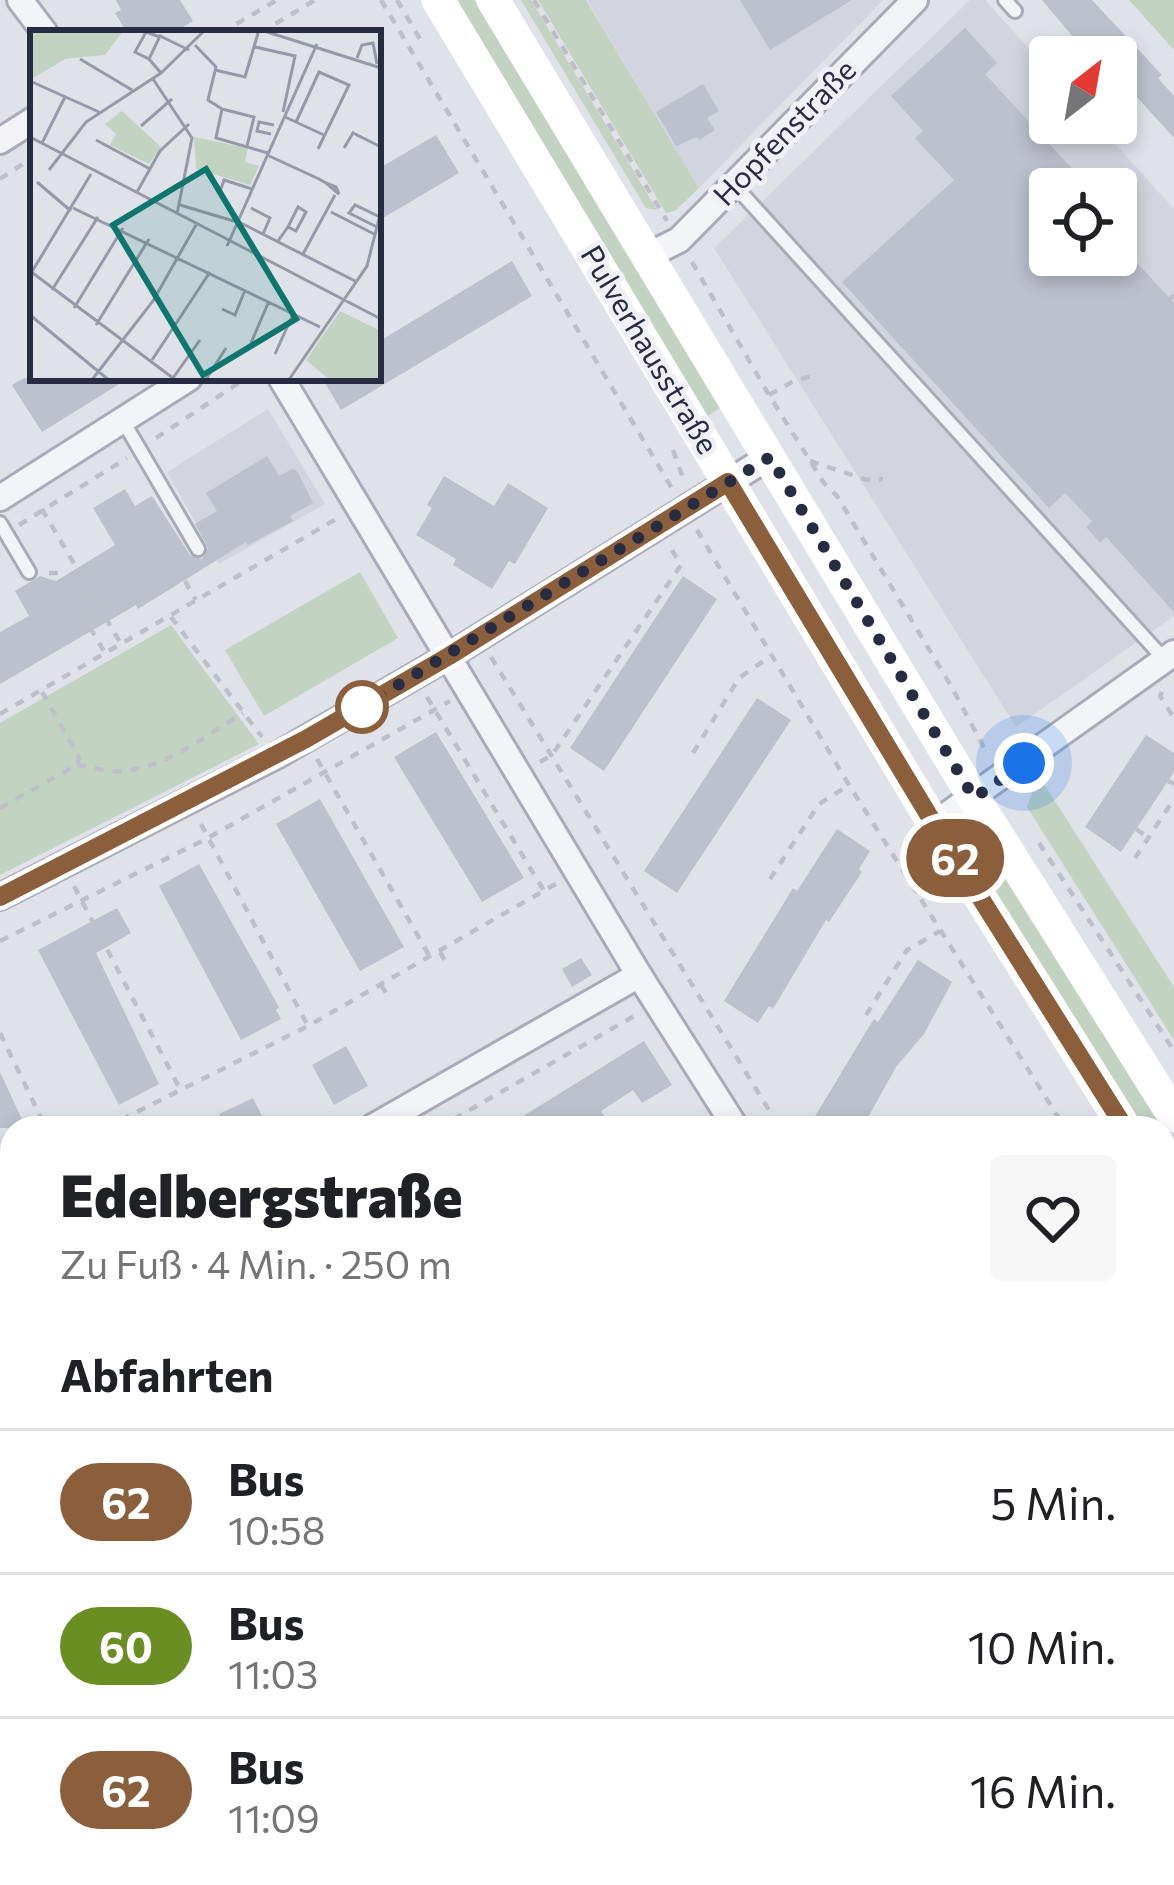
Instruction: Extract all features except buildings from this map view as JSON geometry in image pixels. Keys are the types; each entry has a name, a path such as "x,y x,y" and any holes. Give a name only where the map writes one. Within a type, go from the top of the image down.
{"main road":[{"name":"Pulverhausstraße","path":"439,0 934,824 1117,1116"},
{"name":"Pulverhausstraße","path":"494,0 974,798 1174,1116"}],"street":[{"path":"20,0 43,30"},
{"name":"Hopfenstraße","path":"647,256 679,240 915,0"},
{"path":"0,141 30,122"},
{"path":"0,498 184,381"},
{"path":"283,381 728,1116"},
{"path":"0,898 306,739 770,457"},
{"path":"934,824 1171,655"},
{"path":"392,1116 640,975"}],"lane":[{"path":"735,186 1171,655"},
{"path":"124,421 198,549"},
{"path":"0,523 29,572"}],"path":[{"path":"226,30 277,0"},
{"path":"265,30 315,0"},
{"path":"381,0 690,505 771,656 849,785 1057,1116"},
{"path":"397,0 419,39"},
{"path":"534,0 769,395 860,534 962,711"},
{"path":"0,179 30,159"},
{"path":"769,395 818,374"},
{"path":"674,454 690,505"},
{"path":"810,461 867,480 883,479"},
{"path":"26,482 121,644"},
{"path":"0,714 358,506"},
{"path":"519,774 552,755 681,565 658,525"},
{"path":"29,572 58,573 105,653"},
{"path":"185,581 196,600"},
{"path":"170,616 276,756"},
{"path":"478,638 772,1116"},
{"path":"694,754 740,678 771,656"},
{"path":"0,940 208,838 499,670"},
{"path":"415,676 544,891"},
{"path":"41,690 79,758 77,765"},
{"path":"0,808 77,765 121,772 137,769 187,748 243,713"},
{"path":"306,739 430,957"},
{"path":"770,879 819,803 849,785"},
{"path":"1136,858 1174,799"},
{"path":"188,801 308,1026"},
{"path":"1136,829 1149,838"},
{"path":"1033,834 1174,1051"},
{"path":"64,865 181,1091"},
{"path":"130,1116 308,1026 577,871"},
{"path":"866,1015 907,950 940,931"},
{"path":"440,952 447,964"},
{"path":"381,985 388,997"},
{"path":"459,1116 657,1004"},
{"path":"0,1034 40,1116"}],"shaded area":[{"path":"587,0 883,0 699,188"},
{"path":"970,0 985,0 1029,49 1029,144 1115,144 1137,168 1029,168 1029,276 1137,276 1137,168 1174,209 1174,616 1016,727 714,248"},
{"path":"268,409 325,504 219,564 167,472"}],"green space":[{"path":"455,0 474,0 723,406 706,417"},
{"path":"521,0 531,0 657,210 646,208"},
{"path":"538,0 586,0 699,188 675,211 666,213"},
{"path":"1129,0 1174,0 1174,50"},
{"path":"360,572 398,638 264,716 225,650"},
{"path":"171,625 259,744 0,875 0,723"},
{"path":"1044,784 1174,987 1174,1040 1027,807 1032,793"},
{"path":"996,861 1158,1116 1134,1116 979,871"}],"bus line":[{"name":"62","path":"0,897 306,739 728,482 1117,1116"}],"route":[{"path":"362,707 770,457 974,798 1024,763"}]}
